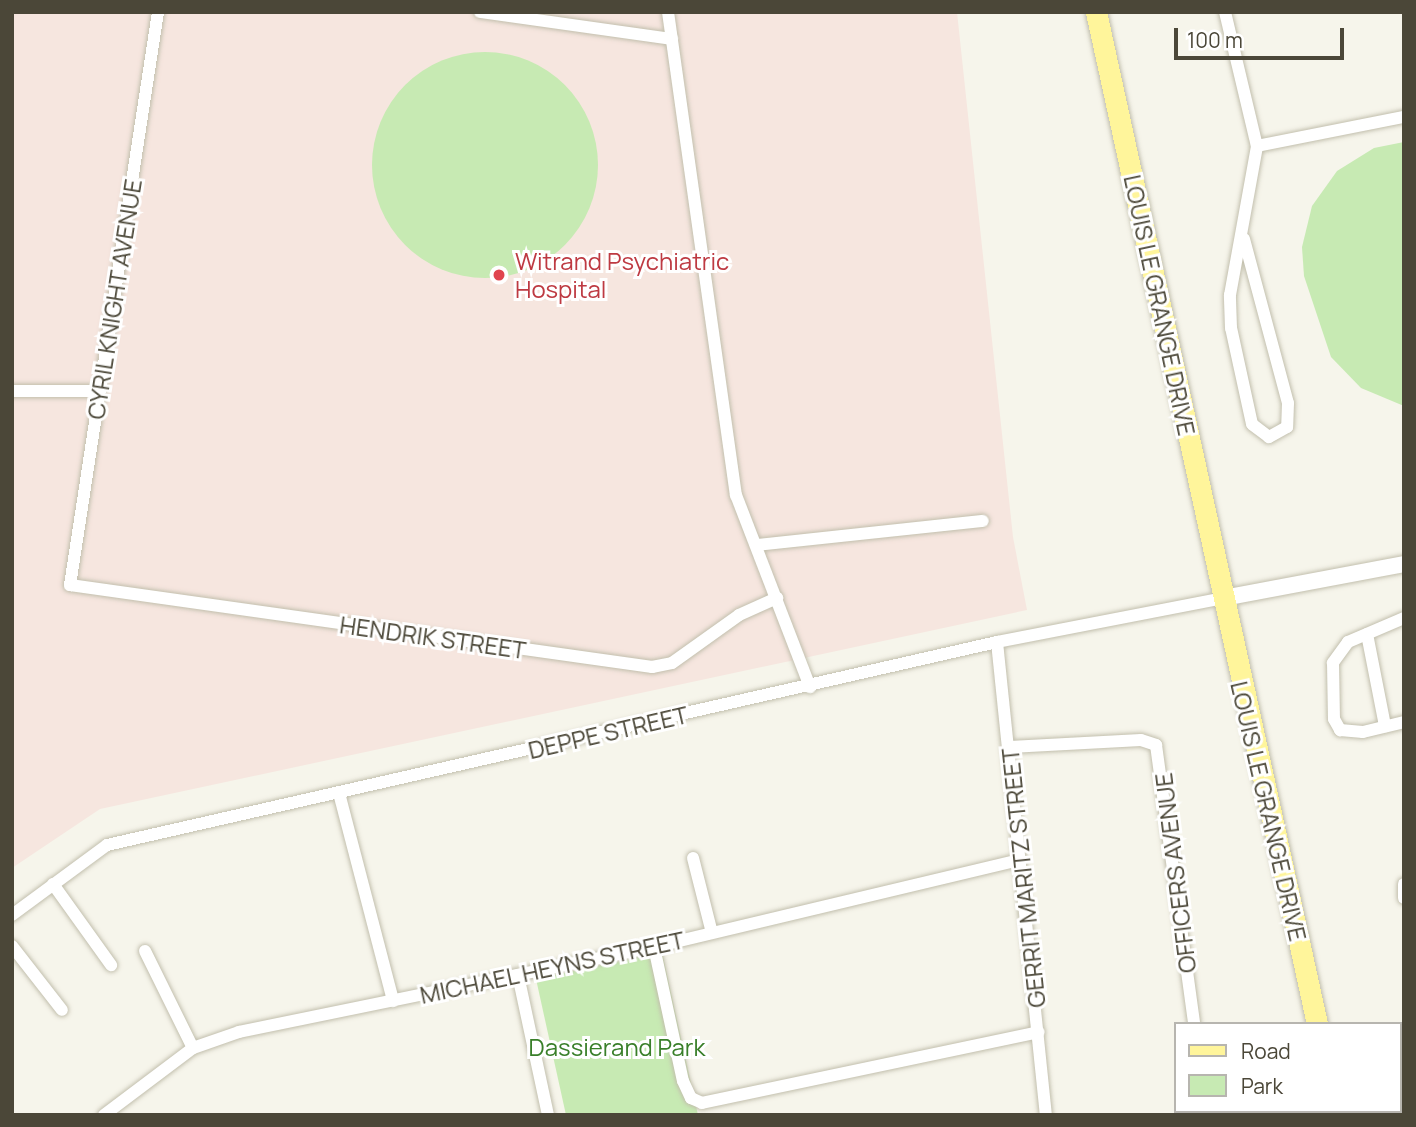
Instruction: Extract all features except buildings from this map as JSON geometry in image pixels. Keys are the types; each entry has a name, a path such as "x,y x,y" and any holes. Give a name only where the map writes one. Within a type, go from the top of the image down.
{"main road":[{"name":"LOUIS LE GRANGE DRIVE","path":"1096,12 1317,1022"}],"street":[{"name":"CYRIL KNIGHT AVENUE","path":"70,585 158,12"},
{"path":"480,12 672,39"},
{"path":"668,12 736,495 810,687"},
{"path":"1225,12 1256,146 1244,239 1230,295 1231,328 1252,424 1269,437 1287,427 1288,403 1244,239"},
{"path":"1256,146 1404,117"},
{"path":"12,391 100,391"},
{"path":"757,545 983,521"},
{"path":"1224,598 1404,564"},
{"name":"HENDRIK STREET","path":"70,585 652,667 672,663 739,615 777,598"},
{"name":"DEPPE STREET","path":"12,915 107,845 810,687 997,642 1224,598"},
{"path":"1404,618 1348,642 1333,663 1334,719 1348,732 1404,722"},
{"path":"1367,634 1385,726"},
{"name":"GERRIT MARITZ STREET","path":"997,642 1010,747 1046,1115"},
{"name":"OFFICERS AVENUE","path":"1010,747 1141,740 1156,745 1194,1022"},
{"path":"339,793 393,1001"},
{"path":"694,858 712,933"},
{"name":"MICHAEL HEYNS STREET","path":"104,1115 193,1048 239,1032 654,947 1020,859"},
{"path":"53,884 111,965"},
{"path":"1404,884 1404,898"},
{"path":"12,946 62,1010"},
{"path":"654,947 683,1081 691,1098 702,1103 1039,1032"},
{"path":"145,951 193,1048"},
{"path":"518,975 548,1115"}],"shaded area":[{"name":"Witrand Psychiatric Hospital","path":"12,12 957,12 1013,537 1027,610 100,809 12,868"}],"green space":[{"path":"485,52 507,54 538,65 565,85 585,112 596,143 596,187 585,218 565,245 538,265 507,276 485,278 463,276 432,265 405,245 385,218 374,187 372,165 374,143 385,112 405,85 432,65 463,54"},
{"path":"1404,142 1404,406 1361,388 1331,357 1304,276 1302,247 1312,206 1337,171 1374,148"},
{"name":"Dassierand Park","path":"662,952 698,1115 566,1115 536,979"}],"place":[{"name":"Witrand Psychiatric Hospital","path":"499,275"}]}
